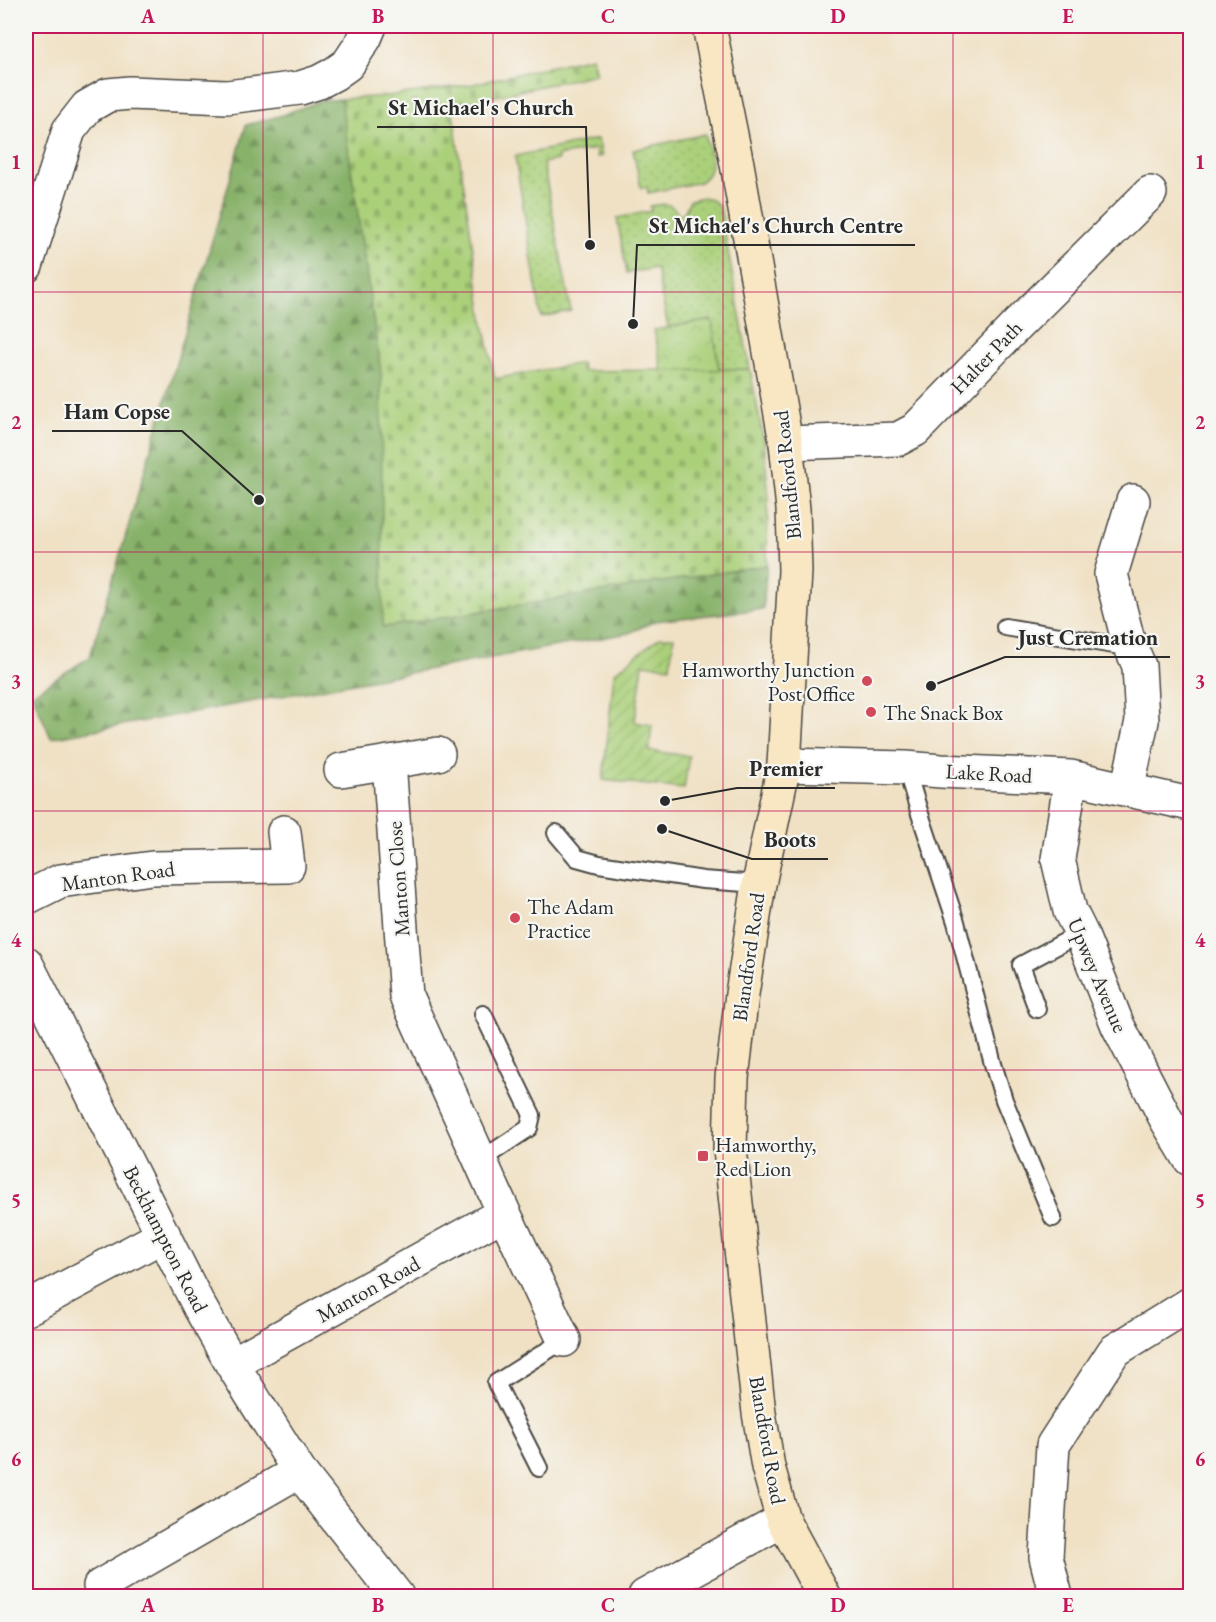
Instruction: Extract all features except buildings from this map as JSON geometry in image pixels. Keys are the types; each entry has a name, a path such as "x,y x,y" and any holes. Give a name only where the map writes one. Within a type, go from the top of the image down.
{"main road":[{"name":"Blandford Road","path":"709,26 737,164 786,443 793,509 795,572 784,765 759,884 742,994 732,1078 730,1149 759,1413 768,1467 783,1520 824,1596"}],"street":[{"path":"26,266 69,130 87,107 108,95 129,93 227,97 300,88 319,82 348,64 358,51 370,26"},
{"name":"Halter Path","path":"786,443 898,439 915,430 1150,193"},
{"path":"1127,790 1142,721 1139,666 1128,640 1111,574 1133,501"},
{"path":"341,770 438,754"},
{"name":"Manton Close","path":"389,762 406,996 481,1160"},
{"name":"Lake Road","path":"784,765 906,768 1071,777 1191,804"},
{"name":"Upwey Avenue","path":"1071,777 1058,859 1070,911 1082,933 1118,1026 1166,1119 1191,1159"},
{"name":"Manton Road","path":"26,898 60,881 152,868 288,866 284,832"},
{"name":"Beckhampton Road","path":"26,963 35,1003 164,1235 232,1364 299,1471 388,1593"},
{"path":"481,1160 564,1340"},
{"name":"Manton Road","path":"232,1364 504,1214"},
{"path":"26,1309 164,1235"},
{"path":"1056,1596 1046,1557 1053,1445 1114,1351 1191,1304"},
{"path":"100,1586 299,1471"},
{"path":"645,1596 783,1520"}],"lane":[{"path":"1005,627 1132,648"},
{"path":"906,768 956,922 1004,1100 1053,1218"},
{"path":"556,833 578,858 599,864 703,880 759,884"},
{"path":"1037,1009 1021,965 1082,933"},
{"path":"481,1160 529,1128 532,1114 483,1014"},
{"path":"539,1468 496,1383 564,1340"}],"green space":[{"path":"592,57 596,74 452,106 484,324 495,379 581,363 583,371 750,369 764,442 768,489 767,565 383,627 381,372 341,99 388,96 469,85"},
{"path":"341,99 381,372 383,627 767,565 763,609 655,621 629,633 51,738 32,694 90,657 246,125 320,101"},
{"path":"705,134 711,160 706,177 700,182 648,193 647,187 641,188 633,150"},
{"path":"598,139 602,156 597,157 596,149 558,156 558,160 543,163 571,311 541,317 515,156"},
{"path":"704,197 713,201 720,208 750,369 719,370 712,320 668,327 656,268 627,273 617,218 651,211 650,206 659,204 670,205 679,214 684,213 690,200"},
{"path":"712,320 719,370 662,371 654,330"},
{"path":"660,637 674,637 670,667 643,664 635,722 652,725 649,751 689,756 684,789 603,780 614,673"}],"place":[{"name":"St Michael's Church","path":"590,245"},
{"name":"St Michael's Church Centre","path":"633,324"},
{"name":"Ham Copse","path":"259,500"},
{"name":"Hamworthy Junction Post Office","path":"867,681"},
{"name":"Just Cremation","path":"931,686"},
{"name":"The Snack Box","path":"871,712"},
{"name":"Premier","path":"665,801"},
{"name":"Boots","path":"662,829"},
{"name":"The Adam Practice","path":"515,918"},
{"name":"Hamworthy, Red Lion","path":"703,1156"}]}
